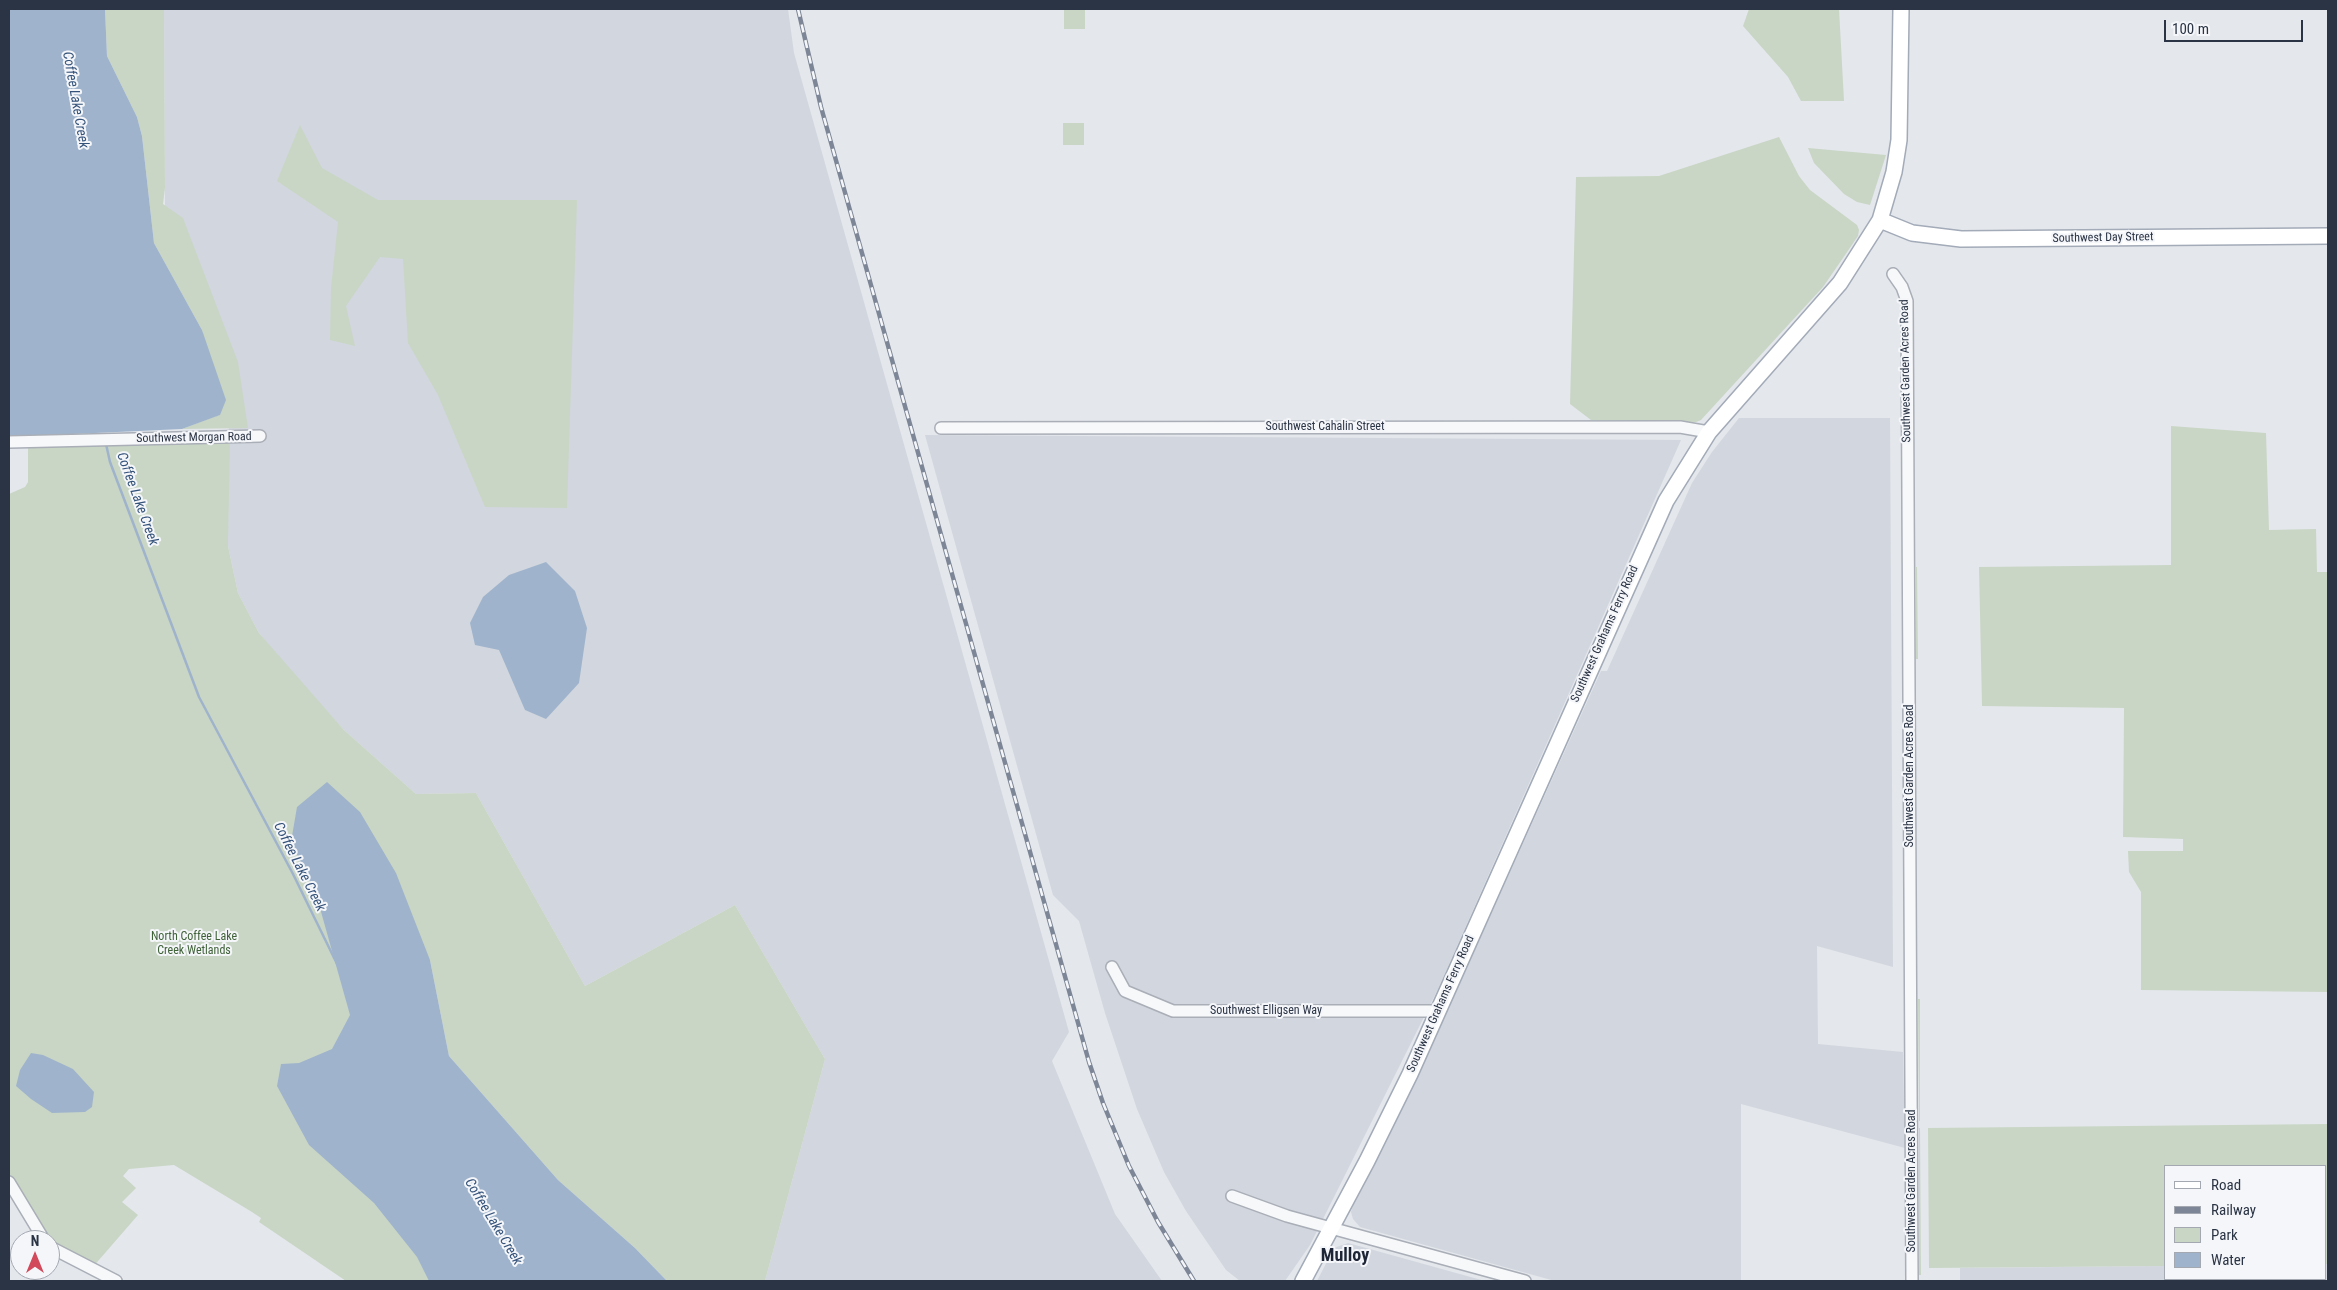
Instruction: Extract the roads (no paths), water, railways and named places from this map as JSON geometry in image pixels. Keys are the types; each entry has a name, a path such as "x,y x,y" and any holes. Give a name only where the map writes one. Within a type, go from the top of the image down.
{"main road":[{"name":"Southwest Grahams Ferry Road","path":"1303,1281 1410,1074 1644,547 1675,485 1709,432 1840,283 1880,220 1894,172 1899,140 1901,9"},
{"name":"Southwest Day Street","path":"1880,220 1912,233 1960,239 2328,236"}],"street":[{"name":"Southwest Garden Acres Road","path":"1893,274 1902,287 1907,301 1912,1281"},
{"name":"Southwest Cahalin Street","path":"941,428 1680,427 1709,432"},
{"name":"Southwest Morgan Road","path":"9,442 260,436"},
{"name":"Southwest Elligsen Way","path":"1112,968 1124,991 1174,1011 1438,1011"},
{"path":"9,1182 38,1230"},
{"path":"1232,1196 1288,1216 1525,1281"},
{"path":"60,1252 116,1281"}],"water":[{"path":"9,9 105,9 107,56 137,117 142,136 154,243 202,330 226,400 220,415 182,429 9,437"},
{"path":"546,562 575,591 587,628 579,683 546,719 525,710 499,650 475,645 470,623 483,597 509,575"},
{"path":"327,782 360,812 396,873 430,960 449,1056 558,1180 635,1248 667,1281 429,1281 417,1257 374,1203 309,1145 277,1086 281,1064 299,1063 332,1049 350,1015 316,894 291,842 297,807"},
{"path":"31,1053 43,1055 73,1069 94,1092 92,1107 85,1112 52,1113 16,1086 20,1070"}],"waterway":[{"name":"Coffee Lake Creek","path":"106,444 110,462 199,697 293,874 340,970"}],"railway":[{"path":"798,9 821,107 1089,1062 1103,1103 1129,1166 1158,1222 1194,1281"}],"district":[{"name":"Mulloy","path":"1345,1256"}],"park label":[{"name":"North Coffee Lake Creek Wetlands","path":"194,944"}]}
